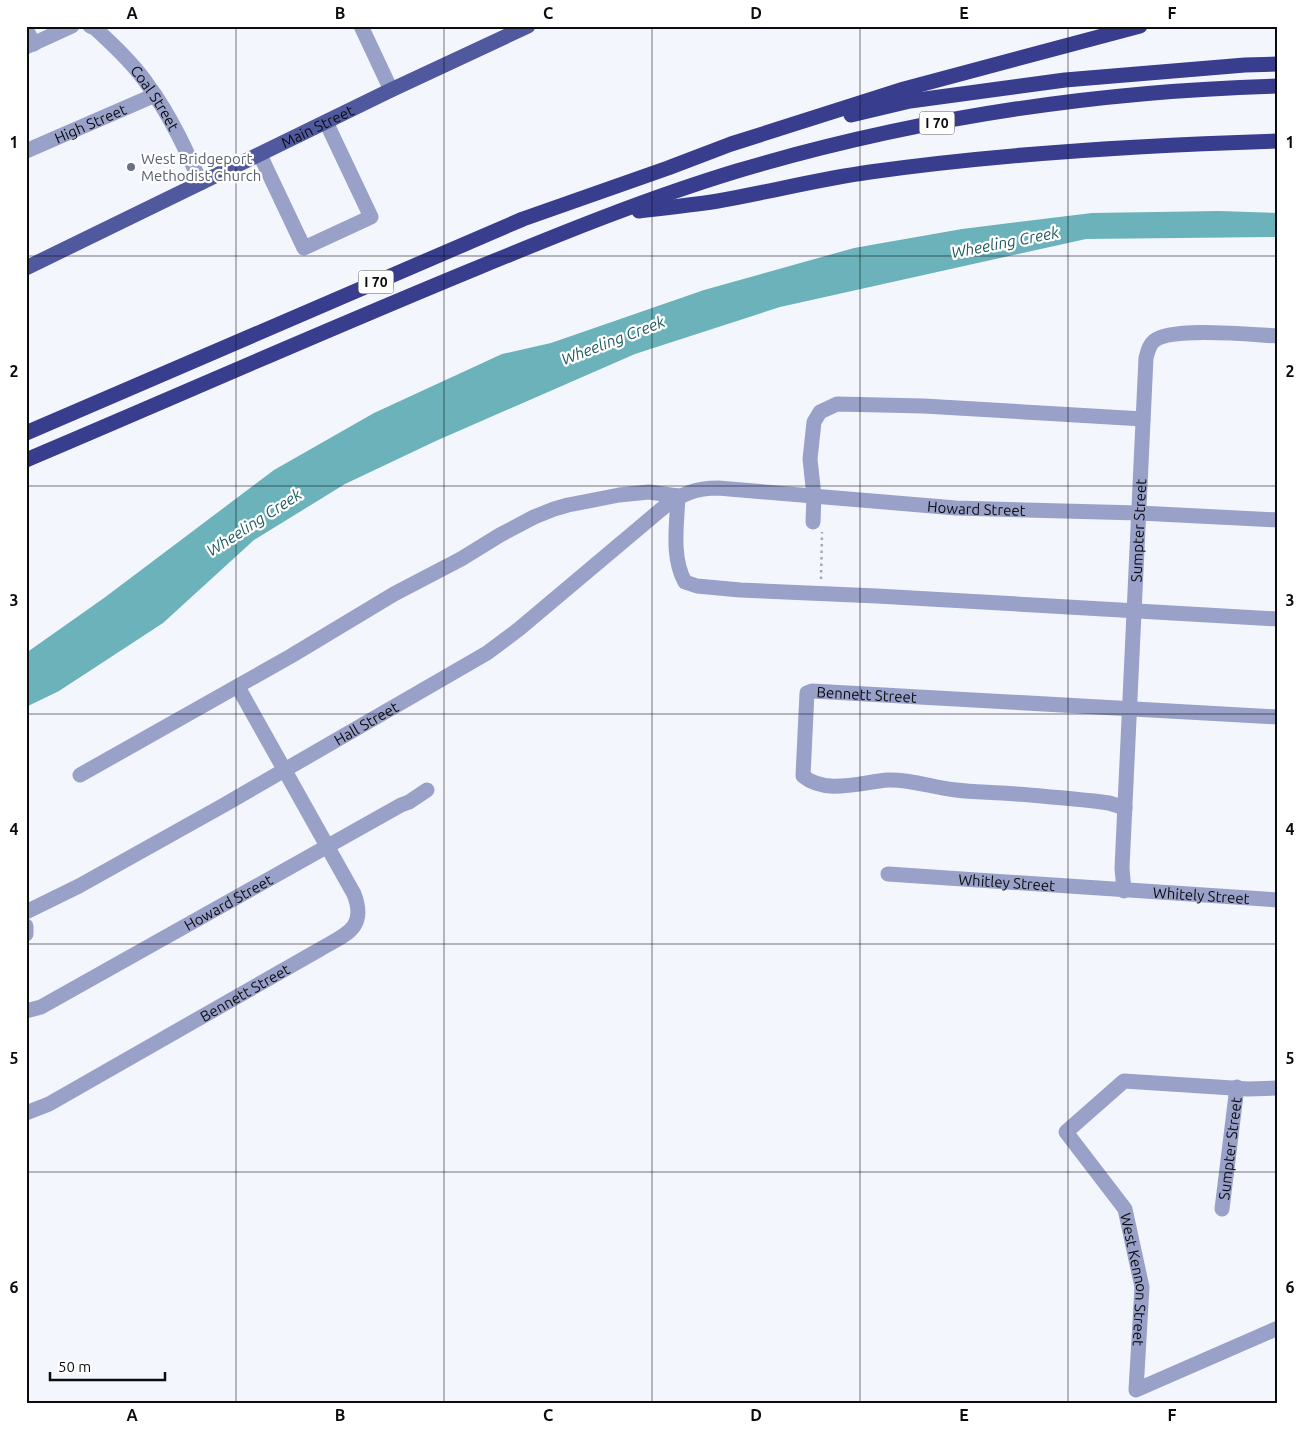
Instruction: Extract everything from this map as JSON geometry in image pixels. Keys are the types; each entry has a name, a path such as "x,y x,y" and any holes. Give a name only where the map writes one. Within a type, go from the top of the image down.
{"highway":[{"path":"730,144 904,89 1140,26"},
{"name":"I 70","path":"26,433 523,219 730,144 910,101 1065,80 1244,65 1278,64"},
{"name":"I 70","path":"26,460 415,293 608,215 737,171 794,155 899,130 1037,106 1113,96 1185,90 1278,86"},
{"path":"608,215 717,201 851,175 942,163 1044,152 1132,146 1278,141"}],"main road":[{"name":"Main Street","path":"26,268 391,90 528,26"}],"street":[{"path":"26,29 30,46 72,26"},
{"name":"Coal Street","path":"90,26 95,28 118,50 155,95 177,132 202,183"},
{"path":"361,26 391,90"},
{"name":"High Street","path":"26,151 155,95"},
{"path":"260,155 304,248 371,217 326,122"},
{"name":"Sumpter Street","path":"1124,890 1122,868 1129,709 1148,348 1155,339 1171,334 1203,332 1278,336"},
{"path":"818,526 810,459 814,422 820,412 837,404 924,406 1143,419"},
{"name":"Howard Street","path":"678,496 705,488 956,508 1139,513 1278,520"},
{"path":"80,775 238,687 394,594 547,511 568,505 639,493 648,492 678,496 676,534 680,574 685,582 697,586 740,590 1278,619"},
{"name":"Hall Street","path":"26,912 79,886 224,805 487,653 519,629 678,496"},
{"name":"Bennett Street","path":"26,1113 49,1104 318,951 352,929 358,922 358,905 344,876 238,687"},
{"name":"Bennett Street","path":"1125,808 1094,801 949,789 910,781 888,780 824,786 810,782 803,776 807,693 812,691 1278,717"},
{"name":"Howard Street","path":"26,1011 41,1007 327,845 409,802 427,790"},
{"name":"Whitley Street","path":"888,874 1124,890"},
{"name":"Whitely Street","path":"1124,890 1278,900"},
{"path":"26,926 26,934"},
{"name":"West Kennon Street","path":"1236,1087 1124,1081 1066,1132 1125,1209 1142,1287 1136,1390 1278,1328"},
{"path":"1236,1087 1278,1088"},
{"name":"Sumpter Street","path":"1222,1209 1236,1087"}],"path":[{"path":"818,526 820,593"}],"water":[{"name":"Wheeling Creek","path":"1219,211 1278,213 1278,237 1086,239 780,307 635,354 438,440 345,484 254,540 163,623 59,691 26,707 26,653 104,598 274,470 374,413 502,354 551,343 704,290 854,248 962,229 1092,213"}],"place":[{"name":"West Bridgeport Methodist Church","path":"131,167"}]}
